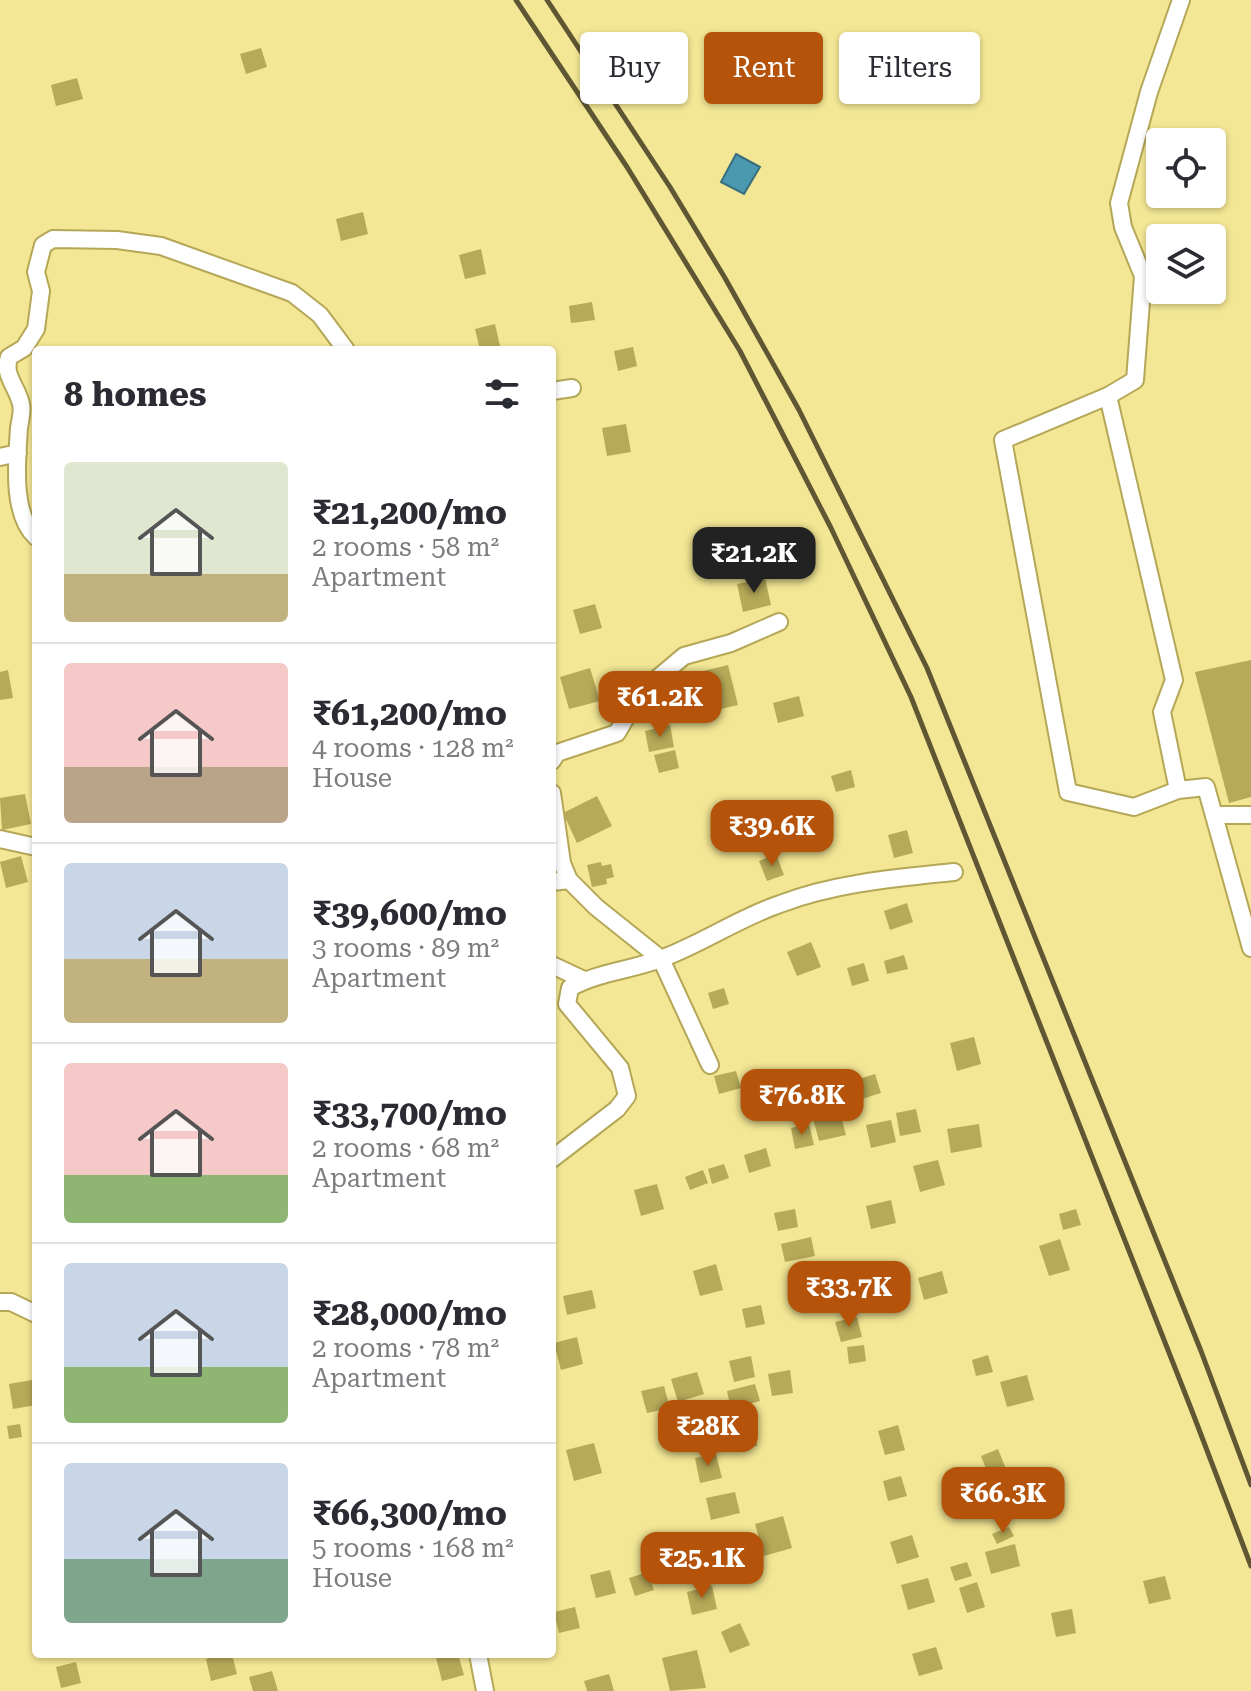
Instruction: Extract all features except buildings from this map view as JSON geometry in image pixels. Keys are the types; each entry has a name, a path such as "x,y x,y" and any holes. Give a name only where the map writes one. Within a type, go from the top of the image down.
{"street":[{"path":"1181,0 1149,92 1119,203 1123,227 1143,276 1135,380 1108,396 1003,440 1068,792 1134,807 1178,790 1206,787 1251,948"},
{"path":"32,533 23,517 17,480 22,405 6,367 9,357 24,348 36,329 41,291 36,272 43,245 53,239 117,240 161,246 292,293 320,315 343,346"},
{"path":"556,390 572,388"},
{"path":"1108,396 1174,680 1162,712 1178,790"},
{"path":"0,457 18,453"},
{"path":"556,755 617,733 640,693 684,656 731,643 779,622"},
{"path":"1214,815 1251,815"},
{"path":"556,821 562,863 561,881 661,959 710,1065"},
{"path":"0,839 32,846"},
{"path":"556,1156 617,1109 627,1096 620,1068 567,1004 570,988 584,980 661,959 782,903 877,881 954,872"},
{"path":"556,967 584,980"},
{"path":"0,1302 11,1302 32,1312"},
{"path":"479,1658 485,1691"}],"water":[{"path":"736,154 760,167 744,194 721,182"}],"railway":[{"path":"516,0 627,167 740,351 831,528 911,697 1251,1566"},
{"path":"547,0 670,187 725,278 799,410 927,668 1201,1351 1251,1485"}]}
